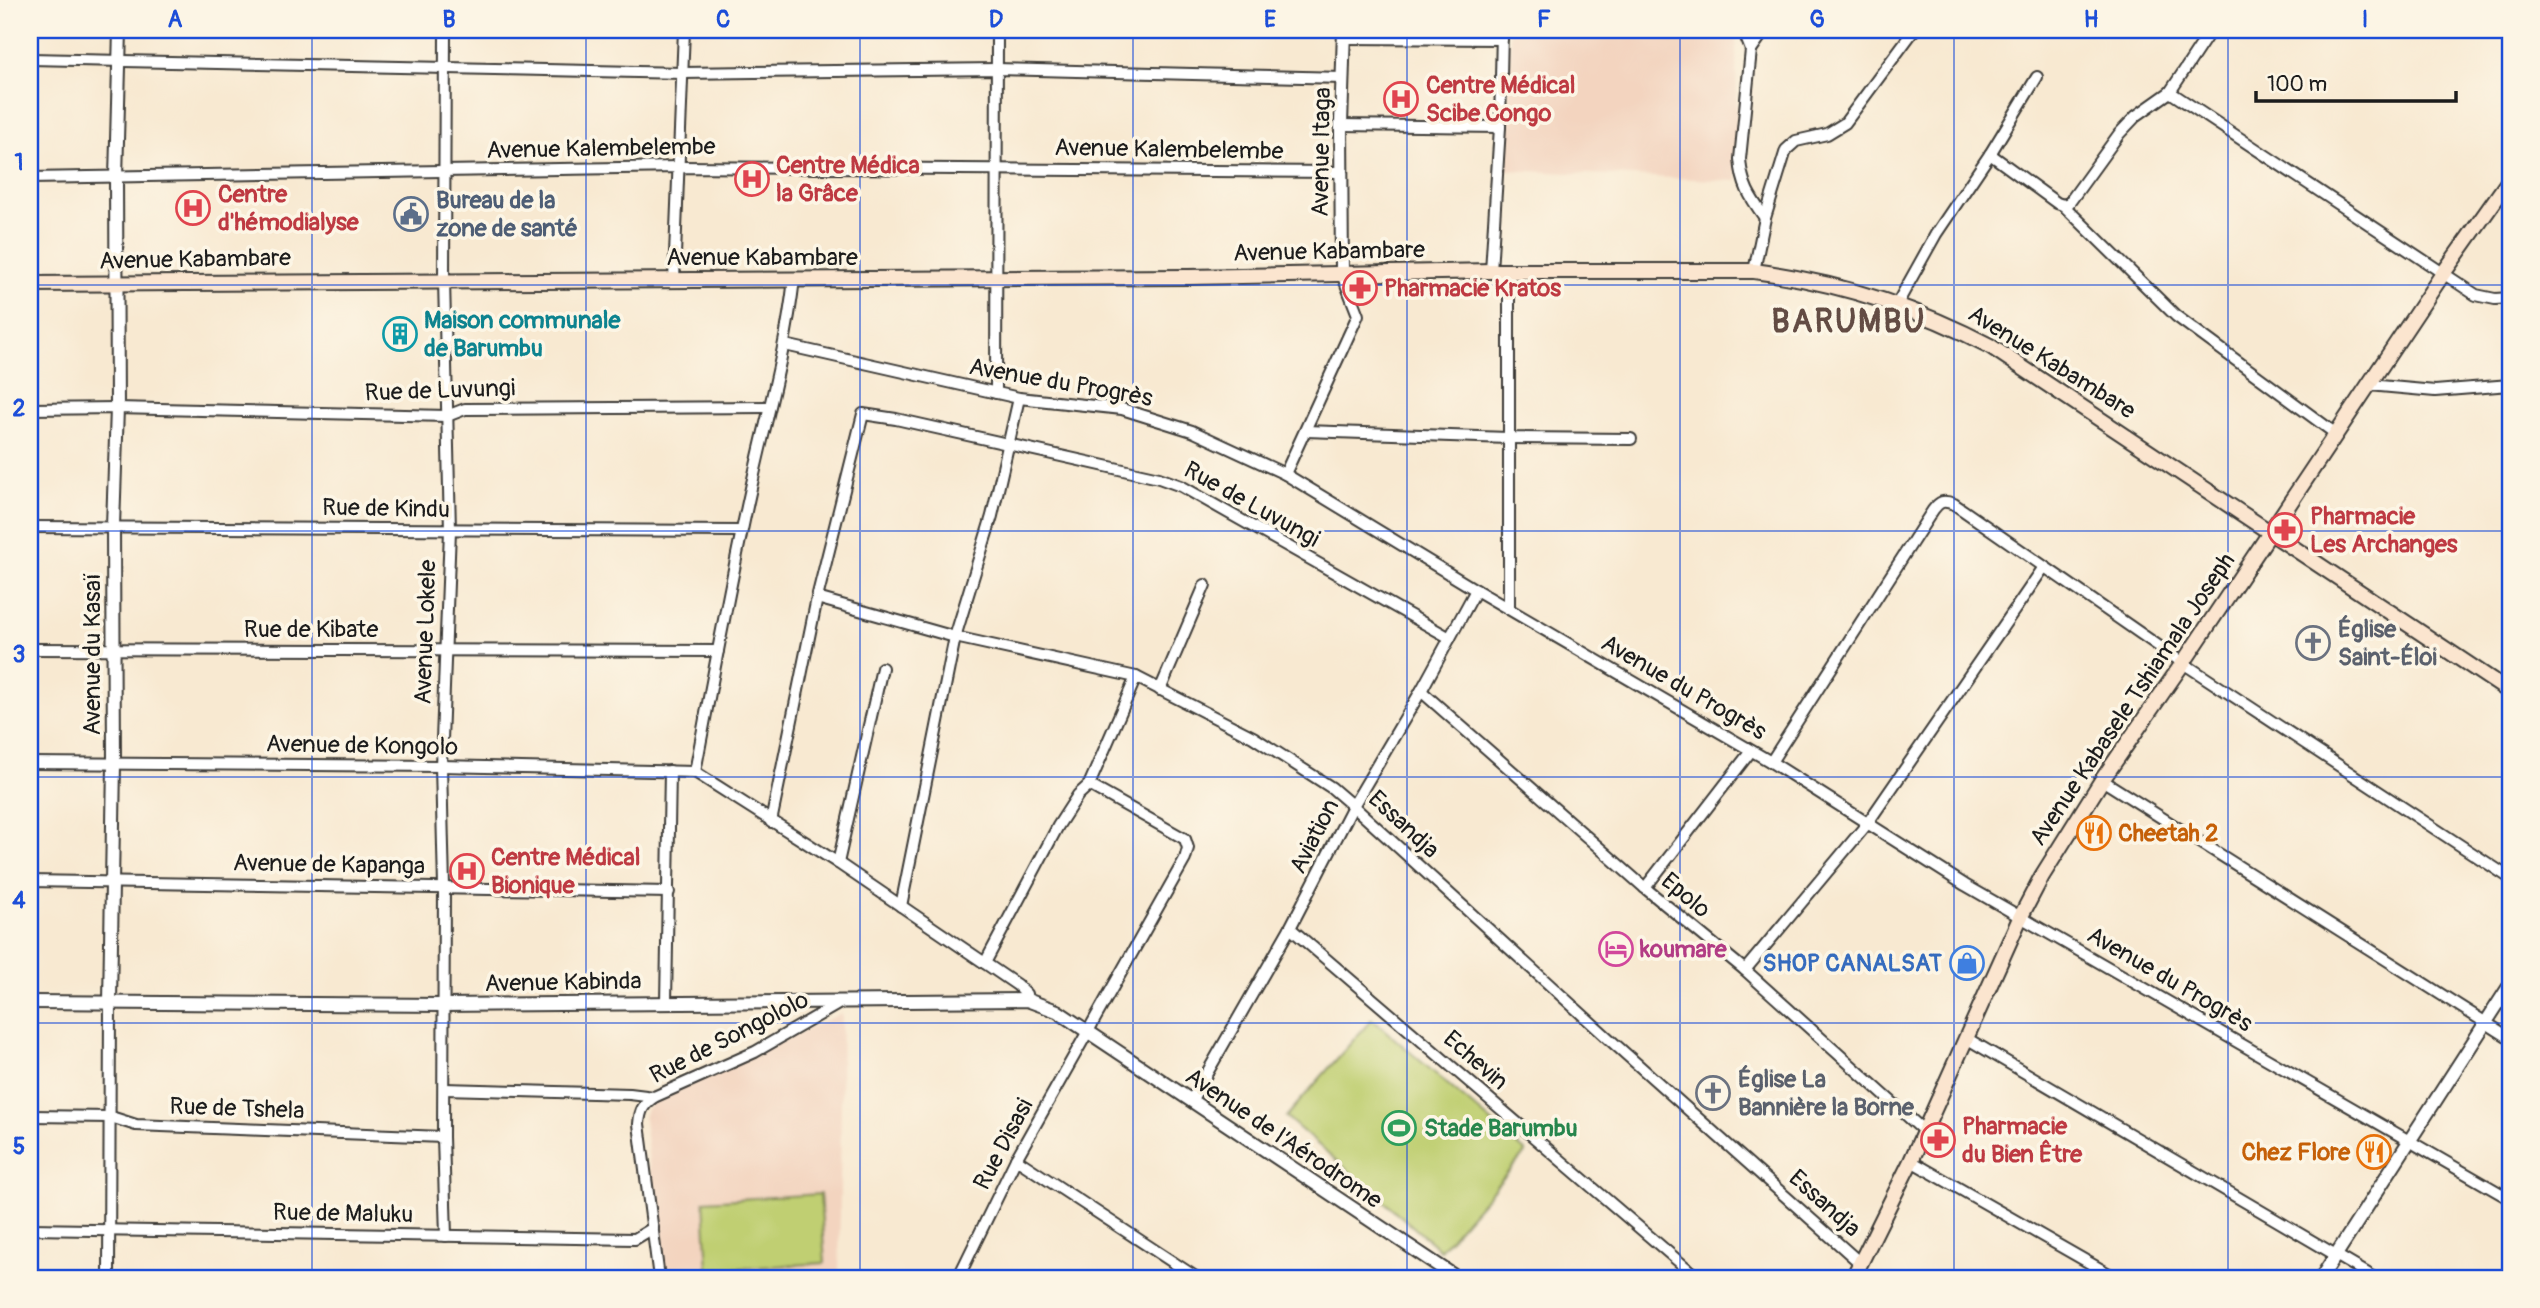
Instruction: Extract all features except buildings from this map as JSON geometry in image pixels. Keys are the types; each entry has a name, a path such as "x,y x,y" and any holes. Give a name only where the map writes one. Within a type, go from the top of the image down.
{"main road":[{"name":"Avenue Kabasele Tshiamala Joseph","path":"1853,1278 1911,1161 2020,918 2042,876 2102,779 2183,663 2442,275 2510,179"},
{"name":"Avenue Kabambare","path":"30,284 1342,275 1491,271 1754,271 1794,276 1897,304 1990,346 2510,692"}],"street":[{"name":"Avenue du Kasaï","path":"109,1278 114,764 113,526 117,408 116,177 120,30"},
{"name":"Avenue Lokele","path":"445,30 444,280 450,530 441,766 446,1236"},
{"path":"674,280 684,30"},
{"path":"996,393 997,30"},
{"path":"1743,30 1751,50 1740,159 1741,178 1765,218"},
{"path":"1751,50 1765,30"},
{"path":"1754,271 1765,218 1786,150 1796,141 1827,134 1845,123 1914,30"},
{"path":"1990,154 2057,204 2069,203 2119,134 2136,117 2170,92 2211,30"},
{"path":"1344,34 1502,34 1500,128 1491,271"},
{"name":"Avenue Itaga","path":"1342,275 1341,125 1344,34"},
{"path":"30,59 683,73 997,69 1343,78"},
{"path":"1897,304 1936,234 1990,154 2037,77"},
{"path":"2170,92 2442,275 2476,295 2495,299 2510,298"},
{"path":"1341,125 1500,128"},
{"name":"Avenue Kalembelembe","path":"30,178 680,167 1342,172"},
{"path":"2063,205 2176,316 2336,434"},
{"path":"1509,609 1510,271"},
{"path":"1285,474 1357,315 1342,275"},
{"path":"794,279 785,345 768,407 741,531 695,772 838,863 985,963 1017,985 1026,994 1027,1000"},
{"name":"Avenue du Progrès","path":"785,345 1019,398 1122,409 1192,431 1285,474 1476,590 1770,762 2020,918 2510,1199"},
{"path":"2369,385 2435,391 2510,385"},
{"path":"901,906 956,637 989,530 1019,398"},
{"name":"Rue de Luvungi","path":"30,409 117,408 447,416 465,409 768,407"},
{"name":"Rue de Luvungi","path":"817,598 860,418 863,414 868,414 1009,443 1159,478 1181,486 1450,639"},
{"path":"1306,430 1508,438 1631,439"},
{"path":"1770,762 1938,503 1946,501 1954,503 2183,663 2510,878"},
{"name":"Rue de Kindu","path":"30,527 741,531"},
{"path":"1745,970 1867,824 2044,567"},
{"path":"1160,690 1205,585"},
{"name":"Aviation","path":"1191,1101 1290,928 1353,806 1421,691 1476,590"},
{"path":"771,822 817,598"},
{"name":"Essandja","path":"817,598 956,637 1136,677 1253,737 1332,788 1353,806 1859,1262"},
{"name":"Rue de Kibate","path":"30,649 718,651"},
{"path":"838,863 882,668"},
{"path":"985,963 1058,826 1078,795 1089,785 1136,677"},
{"name":"Epolo","path":"1421,691 1645,888 1745,970 1924,1131"},
{"path":"1645,888 1751,751"},
{"name":"Avenue de Kongolo","path":"30,763 441,766 695,772"},
{"path":"666,1002 670,771"},
{"path":"2102,779 2510,1038"},
{"name":"Rue Disasi","path":"958,1278 1016,1159 1185,859 1188,848 1185,839 1089,785"},
{"name":"Avenue de Kapanga","path":"30,881 669,892"},
{"name":"Echevin","path":"1290,928 1698,1278"},
{"path":"2321,1278 2510,985"},
{"name":"Avenue Kabinda","path":"30,1002 443,1005 1027,1000 1057,1011 1089,1032"},
{"name":"Rue de Songololo","path":"659,1278 639,1124 640,1111 654,1097 755,1052 840,1003"},
{"name":"Avenue de l’Aérodrome","path":"1089,1032 1457,1278"},
{"path":"1966,1038 2375,1278"},
{"path":"444,1089 654,1097"},
{"name":"Rue de Tshela","path":"30,1116 111,1117 136,1125 443,1137"},
{"path":"1016,1159 1196,1278"},
{"path":"1911,1161 2116,1278"},
{"name":"Rue de Maluku","path":"30,1229 635,1239 653,1228"}],"shaded area":[{"path":"1510,30 1736,30 1737,181 1507,170"},
{"path":"842,1013 839,1278 662,1278 644,1118 647,1109 653,1102"}],"green space":[{"name":"Stade Barumbu","path":"1372,1019 1526,1152 1440,1250 1286,1117"},
{"path":"820,1194 825,1263 708,1270 704,1201"}],"place":[{"name":"Centre Médical Scibe Congo","path":"1401,99"},
{"name":"Centre Médica la Grâce","path":"752,179"},
{"name":"Centre d'hémodialyse","path":"193,208"},
{"name":"Bureau de la zone de santé","path":"411,214"},
{"name":"Pharmacie Kratos","path":"1360,288"},
{"name":"Maison communale de Barumbu","path":"400,334"},
{"name":"Pharmacie Les Archanges","path":"2285,530"},
{"name":"Église Saint-Éloi","path":"2313,643"},
{"name":"Cheetah 2","path":"2094,833"},
{"name":"Centre Médical Bionique","path":"467,871"},
{"name":"koumare","path":"1616,949"},
{"name":"SHOP CANALSAT","path":"1967,963"},
{"name":"Église La Bannière la Borne","path":"1713,1093"},
{"name":"Stade Barumbu","path":"1399,1128"},
{"name":"Pharmacie du Bien Être","path":"1938,1140"},
{"name":"Chez Flore","path":"2374,1152"}],"district":[{"name":"BARUMBU","path":"1849,321"}]}
